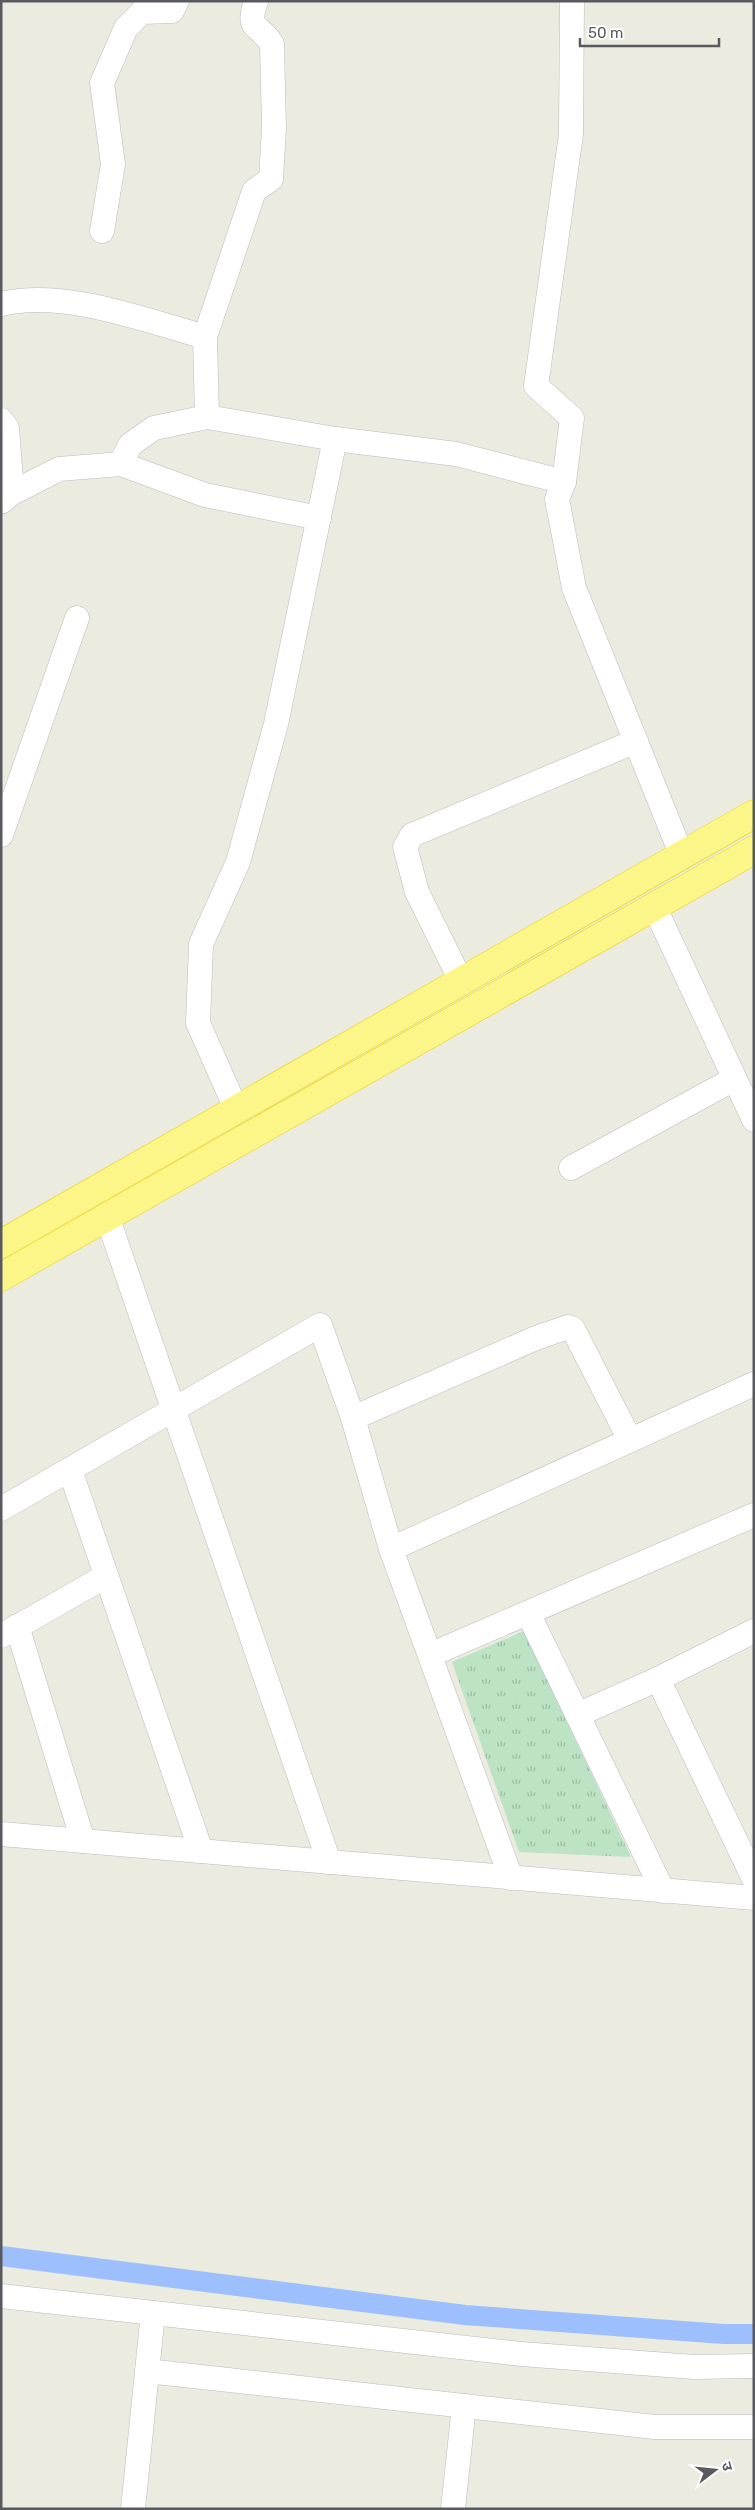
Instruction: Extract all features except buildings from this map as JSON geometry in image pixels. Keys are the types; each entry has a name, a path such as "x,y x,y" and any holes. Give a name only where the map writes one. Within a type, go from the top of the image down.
{"highway":[{"path":"1,1244 237,1111 754,814"},
{"path":"1,1277 754,850"}],"street":[{"path":"102,231 113,164 102,83 126,28 142,12 172,11 177,1"},
{"path":"207,417 205,337 254,191 271,179 274,129 272,44 266,35 254,27 251,18 256,1"},
{"path":"572,1 571,134 536,386 572,418 564,482 557,499 574,588 682,856"},
{"path":"1,304 20,299 95,306 205,337"},
{"path":"121,464 130,446 154,428 207,417 335,439 456,454 564,482"},
{"path":"1,420 7,428 6,498 59,469 121,464 204,495 320,518"},
{"path":"237,1111 198,1023 201,944 238,862 276,724 335,439"},
{"path":"1,835 77,618"},
{"path":"462,982 417,892 405,847 412,835 636,741"},
{"path":"654,906 754,1120"},
{"path":"571,1168 734,1079"},
{"path":"107,1216 329,1862"},
{"path":"1,1509 320,1326 353,1418 391,1549 511,1878"},
{"path":"353,1418 536,1338 568,1327 573,1329 583,1345 630,1440"},
{"path":"391,1549 754,1384"},
{"path":"70,1470 201,1851"},
{"path":"430,1656 754,1515"},
{"path":"83,1841 9,1631 106,1576"},
{"path":"528,1613 663,1891"},
{"path":"577,1715 751,1639"},
{"path":"658,1679 754,1879"},
{"path":"1,1834 754,1898"},
{"path":"1,2296 521,2354 694,2367 754,2366"},
{"path":"133,2509 153,2313"},
{"path":"148,2371 655,2427 754,2427"},
{"path":"453,2509 464,2406"}],"green space":[{"path":"524,1631 631,1857 519,1852 452,1662"}],"waterway":[{"path":"1,2256 465,2315 724,2334 754,2334"}]}
